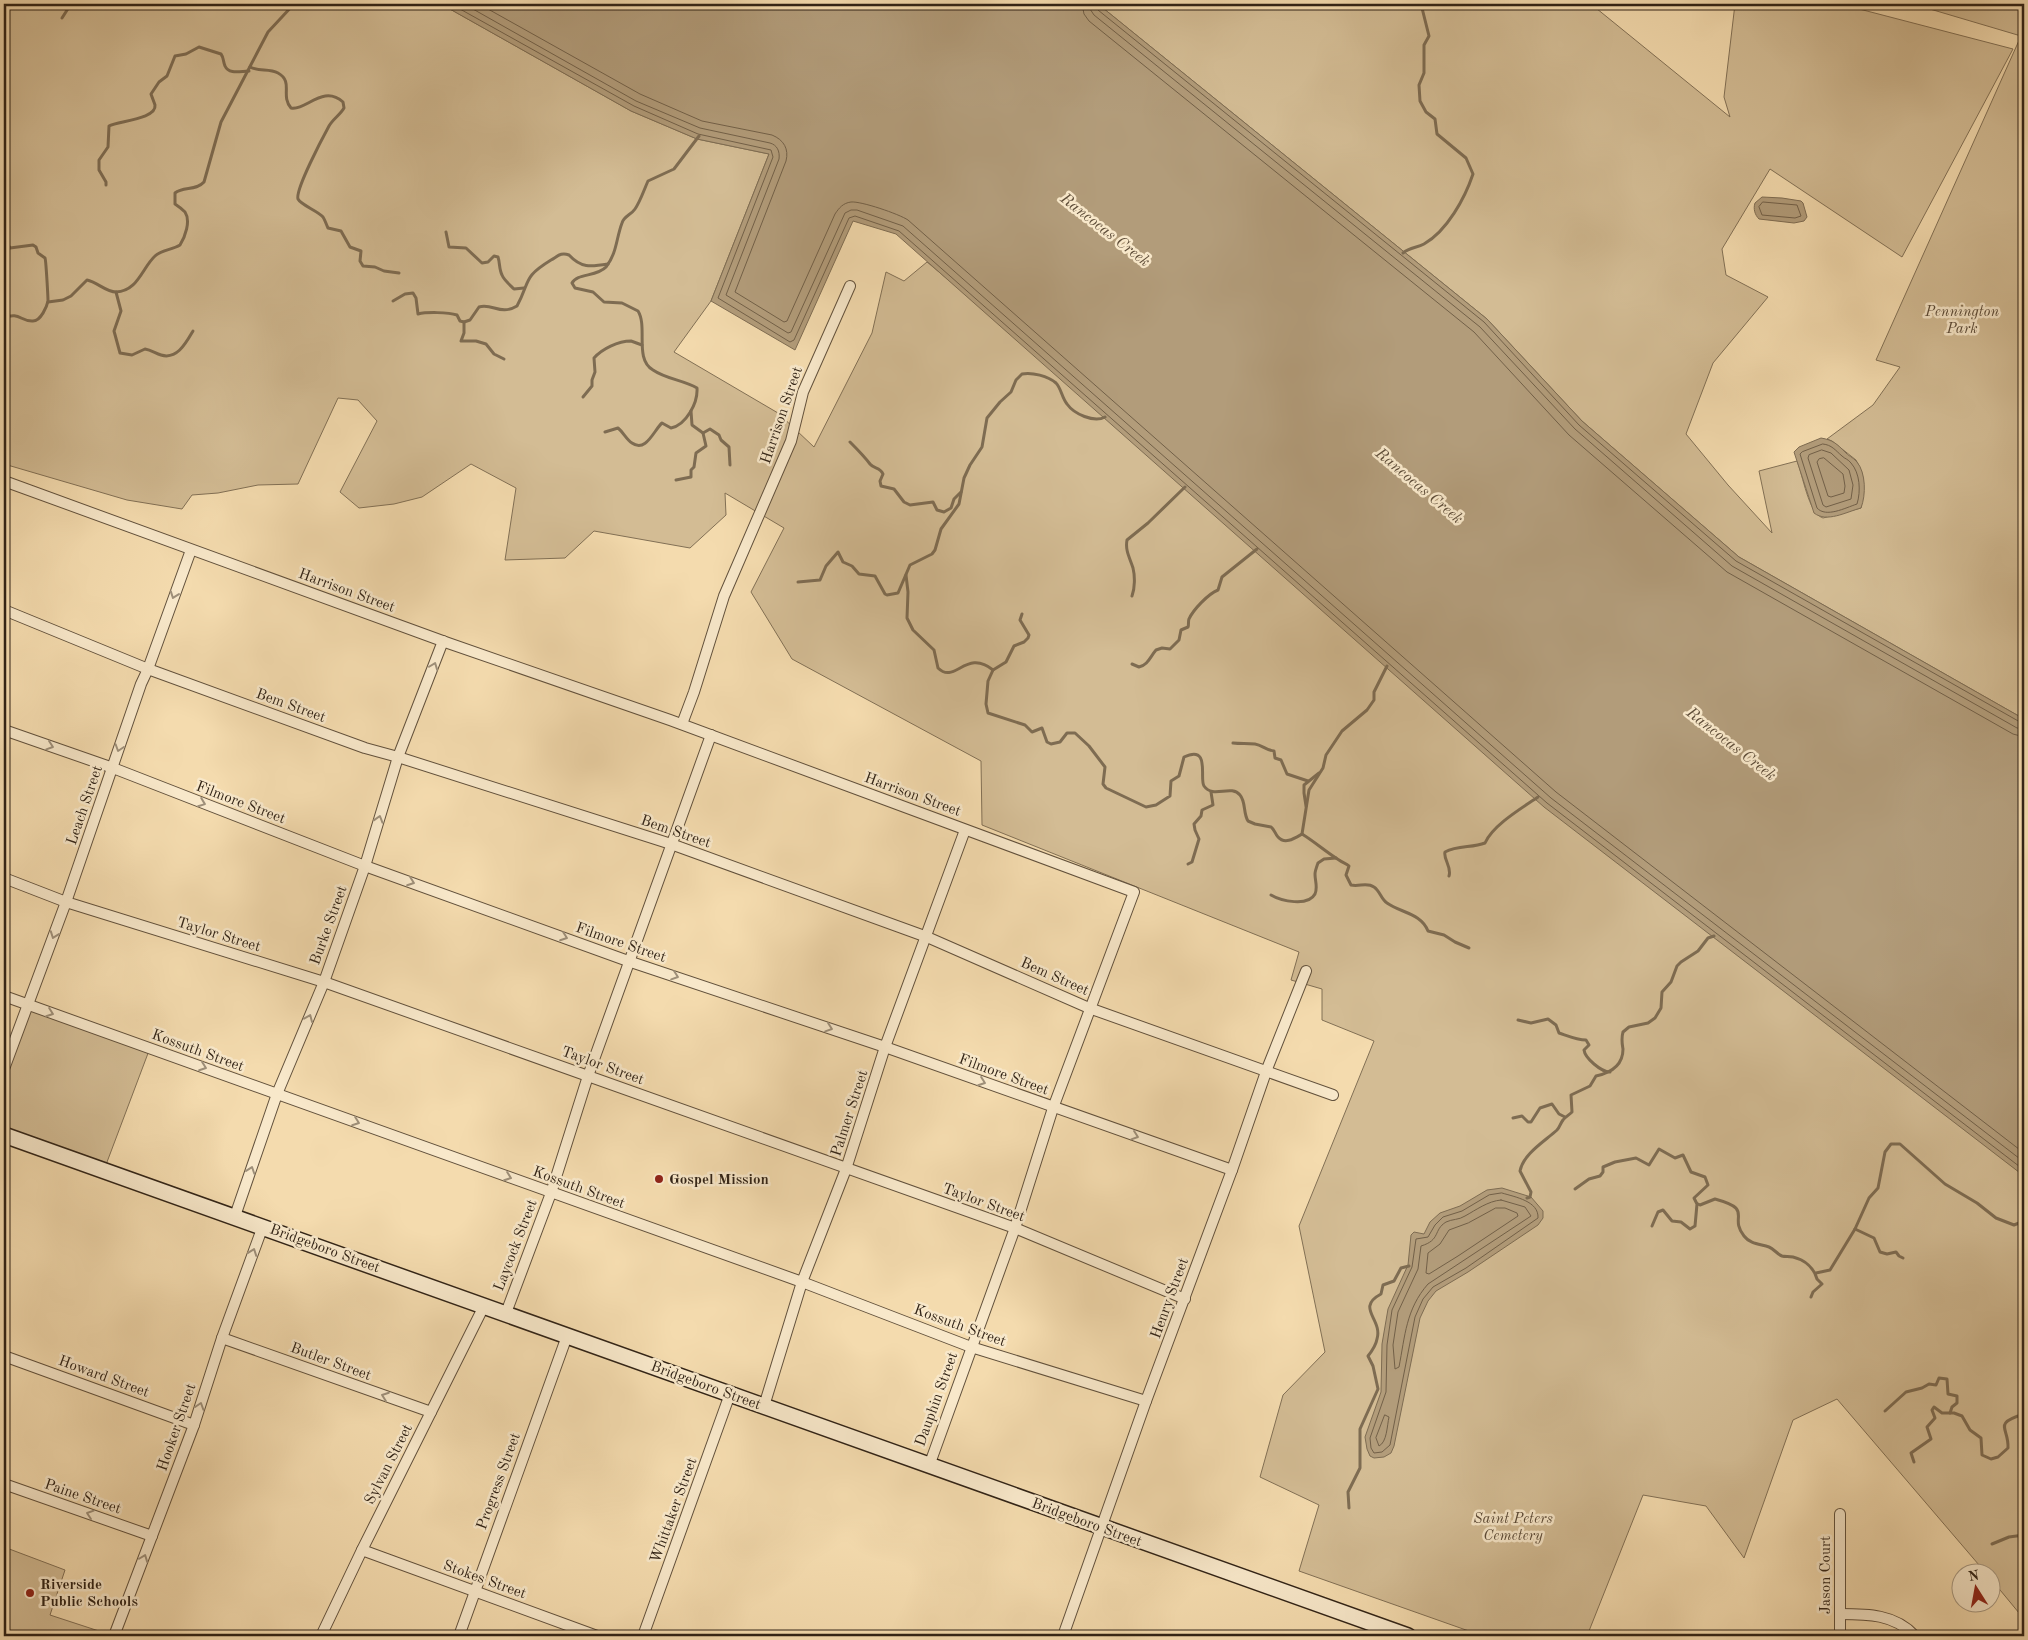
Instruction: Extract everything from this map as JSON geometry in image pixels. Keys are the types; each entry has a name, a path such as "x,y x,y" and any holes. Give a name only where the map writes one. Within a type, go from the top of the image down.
{"main road":[{"name":"Bridgeboro Street","path":"4,1134 1408,1636"}],"street":[{"name":"Harrison Street","path":"682,724 724,596 792,440 803,392 850,286"},
{"name":"Harrison Street","path":"4,482 443,641 682,724 1134,892"},
{"name":"Leach Street","path":"4,1069 66,902 141,684 191,550"},
{"name":"Bem Street","path":"4,610 148,669 365,748 670,844 927,937 1089,1008 1267,1069 1333,1094"},
{"name":"Burke Street","path":"235,1216 277,1094 324,982 365,866 398,757 443,641"},
{"name":"Filmore Street","path":"4,730 113,768 365,866 628,961 885,1047 1232,1170"},
{"name":"Laycock Street","path":"506,1313 551,1193 588,1076 628,961 711,735"},
{"name":"Palmer Street","path":"764,1406 802,1282 846,1169 885,1047 965,830"},
{"name":"Taylor Street","path":"4,878 66,902 324,982 1015,1228 1185,1299"},
{"name":"Dauphin Street","path":"929,1466 1015,1228 1053,1108 1134,892"},
{"name":"Henry Street","path":"1063,1636 1267,1069 1306,971"},
{"name":"Kossuth Street","path":"4,996 802,1282 971,1347 1146,1401"},
{"name":"Hooker Street","path":"114,1636 194,1425 222,1338 263,1226"},
{"name":"Sylvan Street","path":"321,1636 484,1306"},
{"name":"Progress Street","path":"459,1636 567,1336"},
{"name":"Butler Street","path":"222,1338 431,1412"},
{"name":"Howard Street","path":"4,1356 194,1425"},
{"name":"Whittaker Street","path":"643,1636 730,1394"},
{"name":"Paine Street","path":"4,1484 152,1536"},
{"name":"Jason Court","path":"1840,1514 1840,1636"},
{"name":"Stokes Street","path":"362,1550 597,1636"},
{"path":"1840,1614 1873,1614 1906,1626 1915,1636"}],"green space":[{"name":"Saint Peters Cemetery","path":"4,4 441,4 631,111 697,139 769,154 711,301 674,352 778,413 814,447 872,333 886,272 904,281 927,262 2024,1176 2024,1619 2000,1590 2000,1562 1976,1562 1837,1399 1793,1420 1744,1558 1706,1506 1643,1495 1587,1636 1483,1636 1299,1571 1319,1505 1260,1477 1283,1395 1325,1352 1299,1226 1374,1041 1322,1020 1322,989 1291,980 1299,952 982,825 981,761 792,659 751,592 784,528 725,493 726,515 690,548 594,531 565,558 505,560 516,488 471,464 422,497 394,504 359,508 340,492 377,421 358,400 338,398 298,484 258,485 218,493 192,495 182,509 127,500 4,464"},
{"name":"Pennington Park","path":"1098,4 1591,4 1730,117 1724,97 1735,4 1840,4 2013,49 1902,257 1770,169 1722,249 1726,275 1768,297 1713,363 1686,434 1728,485 1772,533 1759,471 1797,461 1813,509 1823,518 1861,508 1863,478 1860,468 1856,460 1827,439 1873,405 1900,367 1876,360 2021,36 1913,4 2024,4 2024,719 1739,557 1582,421 1487,319"},
{"path":"28,1005 150,1048 104,1170 4,1135 4,1069"},
{"name":"Riverside Public Schools","path":"4,1547 65,1570 50,1615 108,1634 107,1636 4,1636"}],"water":[{"name":"Rancocas Creek","path":"441,4 1098,4 1487,319 1582,421 1739,557 2024,719 2024,1176 1544,807 896,234 853,221 795,350 711,301 769,154 697,139 631,111"},
{"path":"1762,197 1801,201 1807,217 1804,221 1794,223 1759,219 1756,216 1754,205"},
{"path":"1821,438 1837,445 1855,460 1860,467 1864,484 1864,497 1861,508 1831,517 1819,516 1814,513 1794,452 1799,447"},
{"path":"1502,1188 1531,1197 1543,1211 1543,1218 1538,1225 1436,1291 1428,1301 1420,1318 1394,1446 1391,1453 1384,1457 1374,1458 1370,1456 1367,1449 1365,1437 1381,1392 1382,1344 1388,1309 1408,1265 1411,1235 1414,1232 1424,1234 1430,1222 1440,1213 1460,1206 1487,1190"}],"waterway":[{"path":"62,18 71,4"},
{"path":"48,302 63,300 71,296 87,280 112,292 130,288 155,256 160,252 180,245 185,233 187,216 175,204 175,193 197,187 204,182 221,122 268,32 294,4"},
{"path":"1403,253 1424,244 1448,222 1460,203 1473,174 1466,158 1437,134 1435,119 1426,112 1420,101 1419,85 1424,73 1424,45 1429,36 1421,4"},
{"path":"106,185 99,170 99,160 108,147 109,126 136,119 154,110 155,105 151,94 159,82 167,76 175,56 186,54 199,47 221,54 229,71 249,71"},
{"path":"250,67 275,72 283,77 288,103 291,108 297,108 315,99 329,96 336,97 343,102 344,108 332,121 310,163 301,185 298,199 302,204 323,217 328,228 341,231 350,247 361,251 360,261 363,266 399,273"},
{"path":"605,432 618,428 632,443 637,445 646,443 662,423 671,428 682,423 693,406 697,388 658,373 647,365 644,358 642,325 638,311 622,303 604,302 593,292 575,288 572,283 578,278 598,272 606,267 610,262 623,221 637,206 648,181 674,169 699,136"},
{"path":"4,224 6,226 6,241 10,248 33,245 38,253 45,258 48,301 39,319 29,321 17,316 4,318"},
{"path":"446,232 449,247 466,248 482,263 488,262 494,256 498,257 501,273 506,281 514,289 524,288"},
{"path":"464,322 470,320 479,307 484,306 506,310 517,306 528,280 535,271 560,255 569,255 586,266 608,264"},
{"path":"116,292 121,311 114,331 120,353 132,355 145,349 161,355 172,355 180,349 193,331"},
{"path":"393,301 405,294 413,293 416,298 418,314 448,313 457,315 460,321 464,322 464,333 461,341 476,341 486,344 494,354 504,359"},
{"path":"583,397 592,386 595,372 594,358 597,355 621,342 631,341 642,345"},
{"path":"798,582 820,580 826,566 838,552 843,562 852,566 859,574 875,576 885,594 898,593 910,565 932,554 935,550 941,529 959,504 964,478 982,447 987,418 1011,392 1016,380 1022,374 1035,374 1056,383 1067,404 1079,414 1095,419 1105,417"},
{"path":"676,480 691,477 696,453 706,446 703,433 692,425 691,411"},
{"path":"703,433 710,429 719,435 721,440 729,447 730,465"},
{"path":"850,442 872,466 882,472 881,486 894,489 904,502 910,505 933,502 937,510 944,512 951,508 954,499 961,492"},
{"path":"1132,596 1134,575 1127,551 1127,540 1148,523 1185,487"},
{"path":"1132,664 1139,667 1142,666 1147,663 1156,650 1162,648 1170,649 1179,640 1181,630 1188,627 1189,619 1197,607 1218,590 1222,577 1257,549"},
{"path":"906,575 908,592 907,618 913,630 934,650 938,668 944,672 950,672 975,663 984,664 993,670"},
{"path":"1022,614 1020,620 1029,635 1028,638 1014,646 1006,662 993,670 988,681 986,704 988,713 1025,725 1032,732 1042,728 1047,742 1051,744 1060,742 1067,733 1075,733 1089,746 1105,767 1103,784 1106,788 1146,807 1156,805 1170,796 1171,781 1179,776 1184,757 1192,754 1198,755 1202,764 1204,786 1208,790 1217,792 1232,791 1240,795 1248,821 1271,827 1278,837 1287,841 1302,834"},
{"path":"1302,834 1309,790 1323,768 1326,755 1342,731 1367,710 1374,700 1374,692 1387,666"},
{"path":"1233,743 1255,744 1274,751 1275,758 1281,760 1287,774 1308,781"},
{"path":"1306,806 1304,785 1319,773"},
{"path":"1188,864 1192,862 1199,839 1194,824 1201,816 1202,810 1213,805 1211,792"},
{"path":"1449,876 1445,852 1455,848 1485,843 1501,823 1538,797"},
{"path":"1302,834 1349,866 1346,875 1351,885 1371,886 1376,889 1387,903 1421,920 1428,931 1444,935 1469,948"},
{"path":"1271,895 1294,902 1301,902 1312,898 1316,891 1315,873 1318,863 1324,859 1336,858"},
{"path":"1527,1198 1530,1197 1531,1192 1520,1171 1525,1159 1557,1130 1564,1119 1572,1112 1571,1095 1590,1086 1596,1076 1615,1068 1621,1060 1623,1032 1629,1027 1648,1023 1655,1018 1661,1008 1662,992 1671,982 1677,966 1698,951 1708,938 1714,936"},
{"path":"1518,1020 1531,1023 1548,1019 1556,1025 1559,1033 1576,1039 1586,1040 1589,1045 1584,1050 1587,1057 1598,1067 1610,1072"},
{"path":"1513,1118 1522,1116 1528,1122 1531,1122 1540,1108 1552,1104 1559,1114 1565,1117"},
{"path":"1816,1273 1830,1270 1855,1229 1869,1198 1878,1188 1885,1152 1891,1144 1900,1144 1945,1184 1977,1203 1996,1218 2014,1225 2024,1221"},
{"path":"1575,1189 1589,1179 1600,1176 1603,1172 1603,1167 1615,1162 1636,1158 1649,1165 1659,1149 1675,1158 1683,1155 1691,1172 1705,1177 1708,1185 1694,1198 1697,1204 1695,1226 1690,1229 1681,1222 1672,1221 1663,1210 1658,1212 1652,1226"},
{"path":"1698,1204 1700,1205 1715,1199 1727,1203 1738,1210 1738,1223 1746,1239 1769,1247 1782,1256 1797,1258 1808,1265 1822,1284 1813,1292 1811,1297"},
{"path":"2024,1200 2024,1213"},
{"path":"1855,1229 1874,1238 1880,1252 1887,1254 1896,1252 1903,1258"},
{"path":"1349,1508 1348,1492 1360,1468 1360,1429 1378,1389 1373,1366 1368,1356 1376,1343 1378,1332 1370,1304 1381,1294 1383,1285 1394,1281 1401,1268 1409,1266"},
{"path":"1885,1411 1906,1392 1929,1384 1936,1385 1939,1378 1947,1379 1948,1394 1957,1396 1957,1403 1952,1407 1950,1413"},
{"path":"1914,1462 1911,1453 1931,1439 1927,1427 1935,1418 1932,1410 1934,1407 1942,1413 1954,1413 1962,1416 1970,1430 1981,1438 1982,1455 1991,1459 1998,1457 2008,1448 2005,1424 2014,1417 2024,1414"},
{"path":"1992,1544 2009,1537 2024,1535"}],"place":[{"name":"Gospel Mission","path":"659,1179"},
{"name":"Riverside Public Schools","path":"30,1593"}]}
